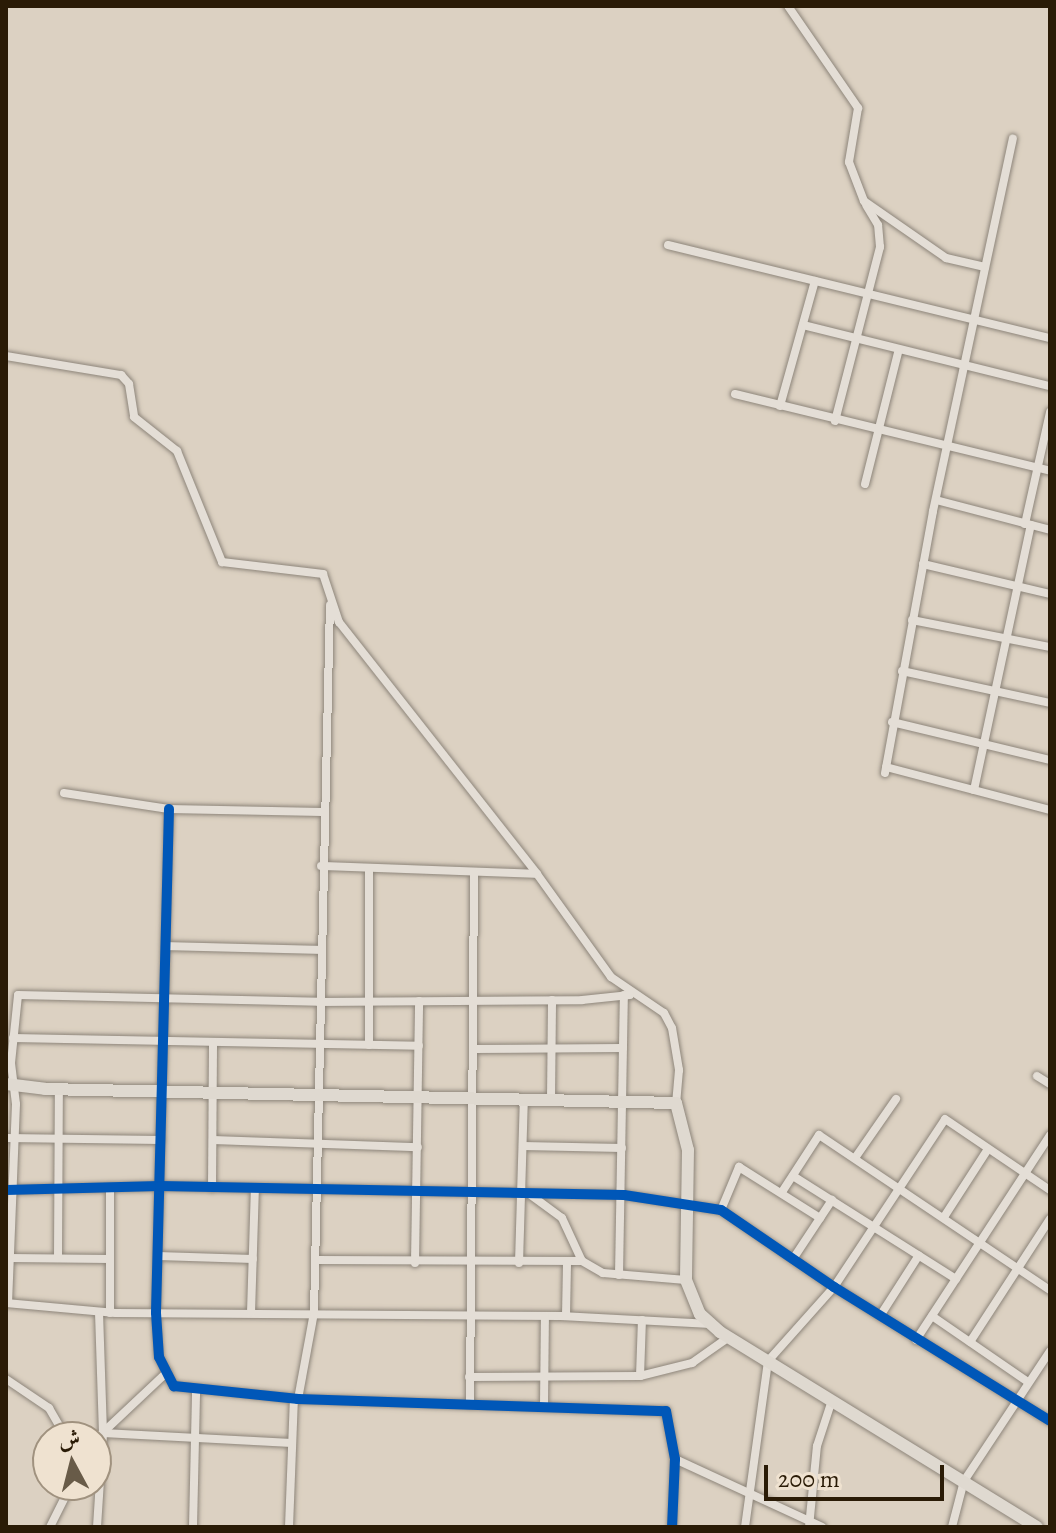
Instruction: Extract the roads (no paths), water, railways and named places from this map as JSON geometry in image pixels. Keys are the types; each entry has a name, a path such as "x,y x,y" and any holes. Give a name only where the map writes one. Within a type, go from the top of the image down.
{"highway":[{"path":"10,1086 59,1090 676,1103 688,1150 690,1205 686,1280 693,1303 711,1324 729,1337 1037,1527"}],"street":[{"path":"788,6 858,108 849,162 881,239 835,421"},
{"path":"1013,139 923,564 885,770 1050,810"},
{"path":"864,201 946,258 985,267"},
{"path":"668,245 1050,338"},
{"path":"780,406 815,281"},
{"path":"803,325 1050,386"},
{"path":"865,484 899,349"},
{"path":"6,356 124,376 134,417 177,451 222,562 229,567 321,572 339,622 537,874 611,977 627,995 664,1013 672,1028 679,1070 676,1103"},
{"path":"735,394 835,421 1050,471"},
{"path":"974,790 1019,586 1037,468 1050,412"},
{"path":"936,500 1050,530"},
{"path":"923,564 1050,594"},
{"path":"289,1527 296,1399 314,1313 322,812 330,602"},
{"path":"912,620 1050,647"},
{"path":"902,671 1050,703"},
{"path":"892,722 1050,760"},
{"path":"64,793 169,809 322,812"},
{"path":"169,809 156,1313 159,1357 174,1386 296,1399 666,1411 675,1459 672,1527"},
{"path":"321,866 537,874"},
{"path":"369,868 369,1045"},
{"path":"470,1405 467,1318 475,1097 472,1001 474,872"},
{"path":"167,946 320,950"},
{"path":"627,995 552,1000 319,1002 18,995 10,1086 7,1303 110,1313 314,1313 467,1318 566,1316 711,1324"},
{"path":"619,1275 623,1048 627,995"},
{"path":"551,1099 552,1000"},
{"path":"415,1263 420,1096 419,1001"},
{"path":"13,1038 419,1046"},
{"path":"212,1188 213,1042"},
{"path":"473,1049 623,1048"},
{"path":"1037,1076 1050,1084"},
{"path":"58,1258 59,1090"},
{"path":"519,1263 525,1193 524,1098"},
{"path":"855,1158 896,1099"},
{"path":"745,1527 768,1361 834,1287 902,1189 945,1119 1050,1190"},
{"path":"782,1192 819,1135 1050,1290"},
{"path":"916,1340 1050,1135"},
{"path":"10,1138 161,1140"},
{"path":"213,1140 418,1147"},
{"path":"523,1146 622,1148"},
{"path":"944,1217 988,1149"},
{"path":"721,1210 739,1167 820,1218"},
{"path":"793,1176 956,1279"},
{"path":"9,1190 160,1186 622,1195 721,1210 1014,1403 1050,1421"},
{"path":"110,1187 110,1313"},
{"path":"251,1313 255,1189"},
{"path":"525,1193 562,1218 582,1261"},
{"path":"793,1259 832,1200"},
{"path":"970,1342 1050,1219"},
{"path":"880,1316 919,1255"},
{"path":"158,1256 253,1259"},
{"path":"9,1258 110,1259"},
{"path":"315,1260 468,1264 582,1261 619,1275 686,1280"},
{"path":"566,1316 567,1262"},
{"path":"99,1312 99,1421"},
{"path":"544,1405 545,1316"},
{"path":"932,1316 1028,1382"},
{"path":"640,1376 642,1320"},
{"path":"469,1377 640,1376 692,1363 729,1337"},
{"path":"952,1527 964,1481 1028,1382 1046,1365 1050,1351"},
{"path":"112,1424 167,1372"},
{"path":"6,1379 49,1408 57,1421"},
{"path":"193,1527 196,1390"},
{"path":"810,1524 817,1446 832,1400"},
{"path":"112,1436 292,1443"},
{"path":"675,1459 748,1490 810,1524 822,1527"},
{"path":"50,1527 63,1501"},
{"path":"97,1527 98,1501"}]}
